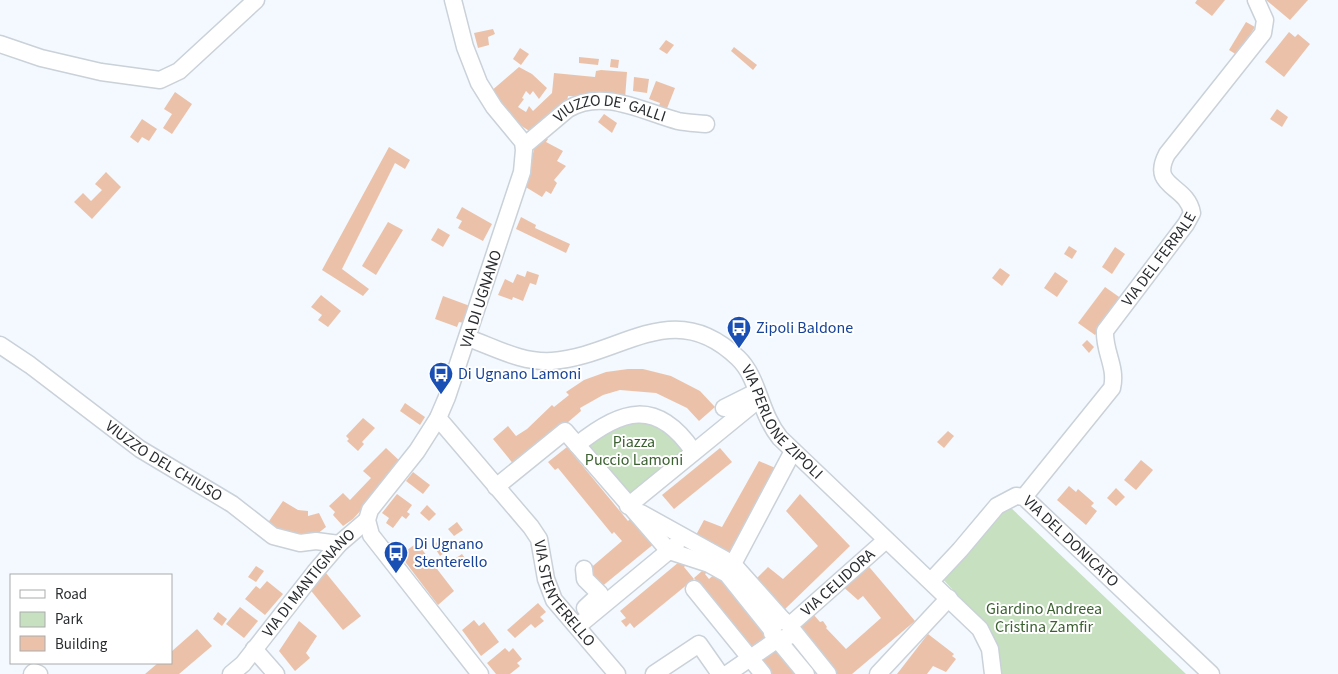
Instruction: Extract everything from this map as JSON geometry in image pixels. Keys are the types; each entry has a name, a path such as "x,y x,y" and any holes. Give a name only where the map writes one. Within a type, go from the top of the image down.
{"street":[{"path":"0,44 42,58 101,72 160,80 179,71 256,0"},
{"path":"453,0 465,47 479,82 494,107 521,139 524,146"},
{"name":"VIA DEL FERRALE","path":"1024,497 1112,388 1114,377 1112,360 1104,344 1105,331 1186,224 1192,213 1186,197 1167,182 1161,173 1162,164 1167,154 1263,33 1265,20 1256,0"},
{"name":"VIUZZO DE' GALLI","path":"524,146 568,109 576,105 592,102 630,105 679,121 706,124"},
{"name":"VIA DI UGNANO","path":"367,520 372,508 417,451 438,418 468,338 522,172 524,146"},
{"name":"VIA PERLONE ZIPOLI","path":"468,338 524,359 551,361 573,357 652,332 681,329 703,335 726,347 747,369 772,428 793,451 976,625 986,639 992,658 994,674"},
{"name":"VIUZZO DEL CHIUSO","path":"0,346 30,365 140,449 232,504 273,536 300,544 316,541 339,544"},
{"path":"724,408 757,396"},
{"path":"628,506 757,396"},
{"path":"577,445 613,419 629,414 650,416 668,425 683,437 693,451"},
{"name":"VIA STENTERELLO","path":"438,418 539,540 554,600 617,674"},
{"path":"496,487 565,431 628,506 669,551 709,564 727,574 828,674"},
{"path":"733,564 793,451"},
{"name":"VIA DEL DONICATO","path":"931,581 997,506 1016,496 1024,497 1210,674"},
{"path":"628,506 733,564 782,630 806,674"},
{"path":"367,520 372,537 480,674"},
{"name":"VIA DI MANTIGNANO","path":"230,674 254,650 339,544 367,520"},
{"path":"575,623 685,538"},
{"name":"VIA CELIDORA","path":"782,630 886,540"},
{"path":"575,623 600,594 586,579 584,569"},
{"path":"694,589 763,674"},
{"path":"878,674 949,598"},
{"path":"726,674 750,658 782,630"},
{"path":"654,674 699,644 720,674"},
{"name":"VIA DI MANTIGNANO","path":"254,650 276,674"},
{"path":"32,674 34,672 39,674"}],"green space":[{"name":"Piazza Puccio Lamoni","path":"617,421 661,424 689,450 629,499 584,444"},
{"name":"Giardino Andreea Cristina Zamfir","path":"1009,506 1186,674 999,674 979,618 939,575"}],"building":[{"path":"1197,0 1225,0 1212,16 1195,3"},
{"path":"1266,0 1308,0 1290,20"},
{"path":"1246,22 1255,27 1237,55 1229,50"},
{"path":"493,29 495,34 488,37 489,45 478,48 474,33"},
{"path":"1289,32 1295,37 1298,34 1310,44 1284,77 1265,62"},
{"path":"666,40 674,45 667,54 659,49"},
{"path":"734,47 757,65 753,70 731,51"},
{"path":"520,48 529,54 521,65 513,59"},
{"path":"579,57 599,59 598,65 579,63"},
{"path":"611,59 619,60 618,68 610,67"},
{"path":"519,67 532,74 547,88 539,99 533,91 530,95 526,91 522,98 524,99 518,107 526,112 529,106 533,111 552,93 554,73 595,77 596,71 601,70 627,72 625,99 568,96 567,102 534,134 509,118 490,92"},
{"path":"634,77 649,79 647,93 633,91"},
{"path":"656,81 675,88 666,111 658,108 660,103 649,99"},
{"path":"175,92 192,104 172,134 163,128 172,114 164,109"},
{"path":"1277,109 1288,117 1282,127 1270,119"},
{"path":"604,114 617,123 612,133 598,122"},
{"path":"142,119 157,129 149,141 142,137 138,143 130,137"},
{"path":"543,136 548,139 546,142 563,151 557,161 566,166 554,180 557,183 551,194 546,191 542,197 524,186 535,146"},
{"path":"389,147 410,160 405,169 395,163 342,269 369,289 363,296 322,270"},
{"path":"106,172 121,187 92,219 74,202 83,193 91,201 102,190 95,184"},
{"path":"462,207 492,224 483,241 458,228 462,221 456,218"},
{"path":"521,217 536,225 535,228 570,244 566,253 516,229"},
{"path":"388,222 403,230 376,275 362,266"},
{"path":"438,228 450,235 443,247 431,240"},
{"path":"1069,246 1077,251 1072,259 1064,254"},
{"path":"1115,247 1125,254 1112,274 1102,267"},
{"path":"1000,268 1010,275 1002,286 992,278"},
{"path":"527,271 539,275 536,285 530,283 523,301 513,297 512,300 498,295 505,279 513,283 517,274 525,277"},
{"path":"1055,272 1068,281 1057,297 1044,288"},
{"path":"1105,287 1122,299 1095,335 1078,323"},
{"path":"321,295 341,311 328,327 318,320 322,315 311,307"},
{"path":"443,296 470,306 464,323 459,322 457,327 435,319"},
{"path":"1087,340 1094,347 1089,353 1082,345"},
{"path":"643,369 671,376 700,391 715,407 699,421 687,408 656,393 620,390 603,395 580,408 581,411 567,423 568,425 525,453 528,456 515,466 493,439 508,426 516,436 527,429 552,405 554,407 569,395 566,392 584,380 606,372"},
{"path":"405,403 425,417 420,425 400,411"},
{"path":"363,418 375,428 362,442 364,444 358,451 347,441 349,439 346,436"},
{"path":"948,431 954,436 944,448 937,442"},
{"path":"567,447 628,521 630,519 641,532 644,530 655,543 600,588 587,571 622,541 614,532 612,534 558,468 555,470 548,462"},
{"path":"386,448 403,464 353,519 343,526 333,515 335,512 329,506 343,493 350,500 371,478 363,471"},
{"path":"720,448 732,462 674,509 662,495"},
{"path":"1141,460 1153,470 1136,490 1124,480"},
{"path":"759,461 780,470 732,558 696,535 704,520 722,527"},
{"path":"413,472 430,485 423,494 406,481"},
{"path":"1069,486 1076,492 1078,489 1094,503 1091,506 1097,511 1086,525 1057,500"},
{"path":"1116,488 1125,497 1116,506 1107,498"},
{"path":"397,494 412,505 407,512 410,514 406,519 402,516 393,528 386,523 389,518 382,513"},
{"path":"800,494 850,546 783,611 756,579 768,567 783,579 818,546 786,511"},
{"path":"283,501 298,510 308,511 308,516 319,513 326,527 317,534 294,533 293,538 267,524"},
{"path":"427,505 436,514 429,521 420,513"},
{"path":"457,522 463,530 454,536 448,529"},
{"path":"440,540 448,550 440,556 433,545"},
{"path":"417,543 454,591 438,605 400,555"},
{"path":"462,554 467,561 455,569 450,562"},
{"path":"679,562 713,568 705,574 709,579 717,572 773,640 755,651 694,578 702,571 686,565 684,567 694,579 634,628 630,623 626,627 621,621 626,618 620,611"},
{"path":"865,562 915,621 852,674 835,674 794,627 813,614 820,622 823,621 826,628 846,649 881,618 863,596 858,600 841,585"},
{"path":"256,566 264,571 256,582 248,577"},
{"path":"326,573 361,616 343,630 308,587"},
{"path":"267,581 283,594 265,615 245,599 256,586 260,589"},
{"path":"538,603 546,612 540,617 544,621 535,628 531,624 515,638 507,630"},
{"path":"240,607 258,621 244,638 226,624"},
{"path":"218,612 227,619 222,626 213,619"},
{"path":"474,620 479,626 484,622 499,642 481,656 462,630"},
{"path":"299,621 317,636 306,653 310,658 295,671 279,651"},
{"path":"197,629 212,646 179,674 145,674 157,664 172,664 172,651"},
{"path":"928,634 954,654 952,656 956,659 946,672 933,666 927,674 897,674"},
{"path":"777,645 799,674 772,674 760,658"},
{"path":"505,648 509,652 513,648 522,659 517,663 520,666 510,674 496,674 487,663"}],"place":[{"name":"Zipoli Baldone","path":"739,349"},
{"name":"Di Ugnano Lamoni","path":"441,395"},
{"name":"Di Ugnano Stenterello","path":"396,574"}]}
